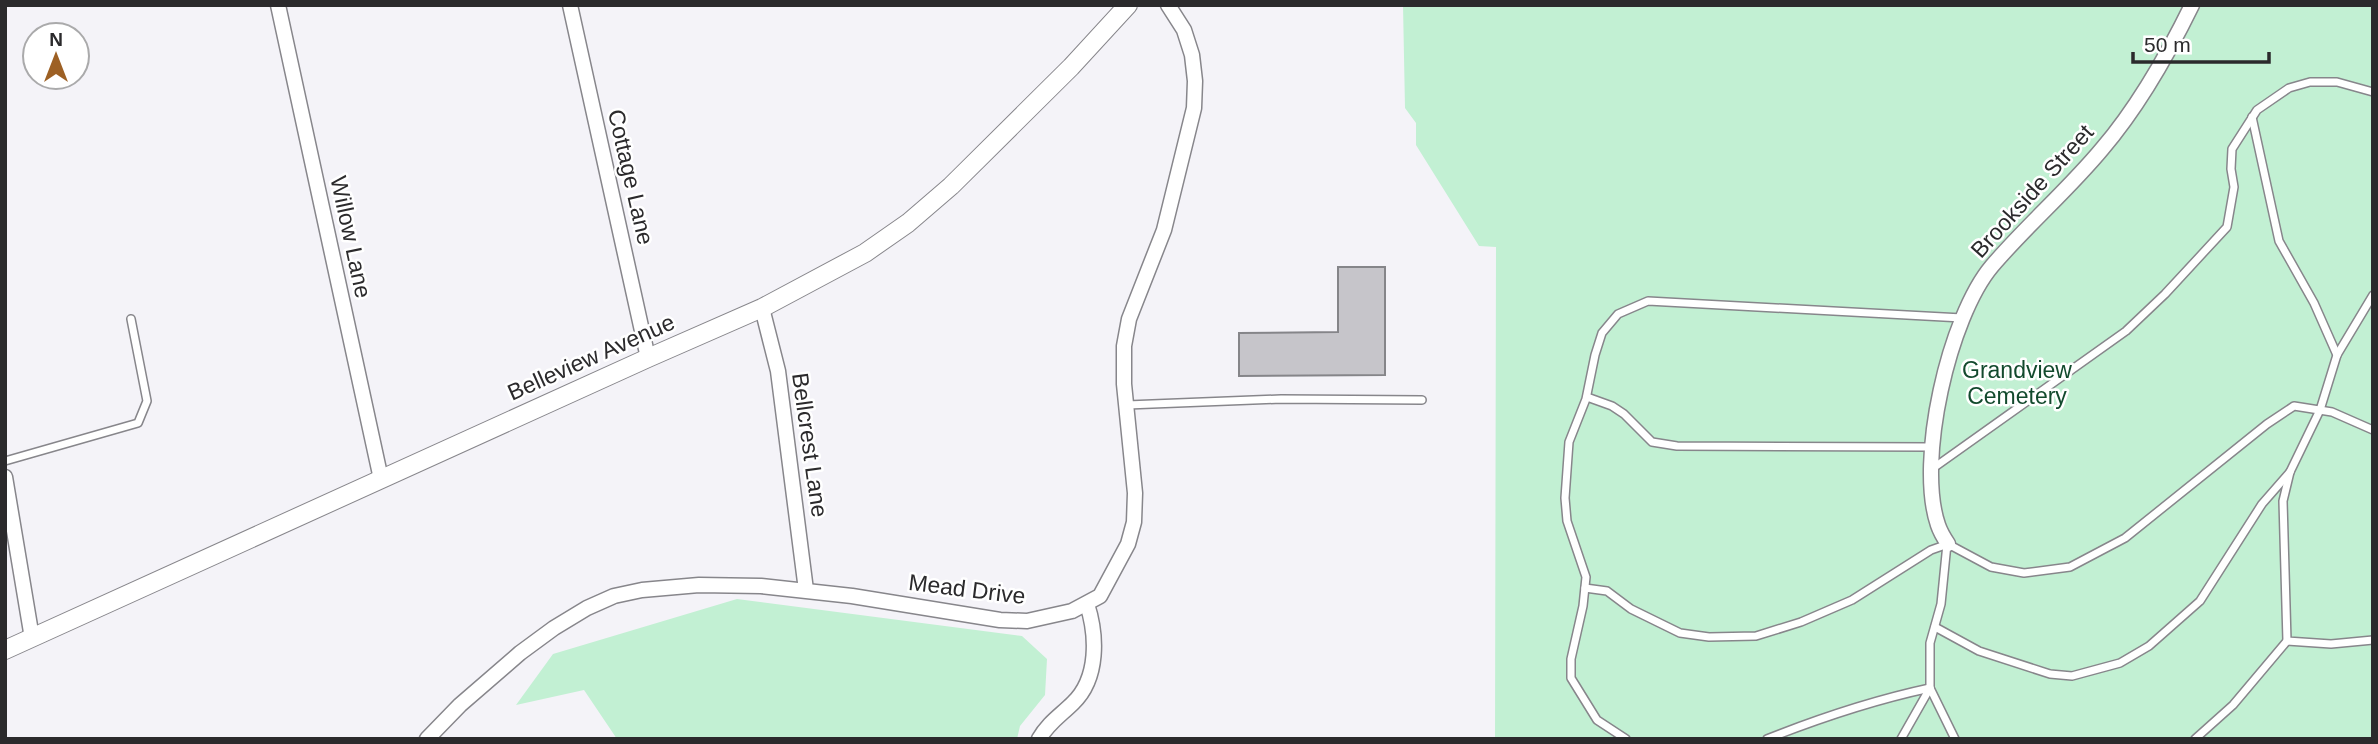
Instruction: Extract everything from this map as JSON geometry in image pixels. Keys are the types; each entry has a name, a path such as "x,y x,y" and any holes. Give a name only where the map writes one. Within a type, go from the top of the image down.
{"street":[{"name":"Willow Lane","path":"278,5 381,479"},
{"name":"Cottage Lane","path":"570,5 648,358"},
{"name":"Belleview Avenue","path":"5,650 762,308 865,253 908,223 969,168 1071,67 1128,5"},
{"name":"Mead Drive","path":"427,739 460,705 520,653 565,621 614,596 642,590 699,585 761,586 806,590 1000,620 1027,621 1072,611 1100,596 1114,575 1128,544 1134,522 1135,493 1126,405 1124,346 1129,319 1164,230 1194,108 1192,55 1184,30 1168,5"},
{"name":"Brookside Street","path":"1948,544 1938,524 1931,447 1943,377 1962,318 1991,267 2103,148 2163,64 2192,5"},
{"name":"Bellcrest Lane","path":"762,308 778,371 806,590"},
{"path":"5,477 32,638"},
{"path":"1039,739 1057,715 1073,703 1089,677 1094,640 1087,604"}],"lane":[{"path":"1932,470 2126,331 2218,237 2227,227 2234,187 2232,149 2257,110 2289,88 2310,82 2337,82 2373,92"},
{"path":"2252,117 2279,241 2314,303 2337,355"},
{"path":"2195,739 2234,705 2287,641 2283,501 2290,472 2320,410 2337,355 2373,295"},
{"path":"1626,739 1597,720 1571,678 1571,659 1586,576 1567,521 1565,498 1569,442 1587,397 1602,333 1618,314 1648,301 1962,318"},
{"path":"5,461 138,423 147,401 131,319"},
{"path":"1587,397 1618,410 1652,442 1677,446 1931,447"},
{"path":"1126,405 1281,400 1422,400"},
{"path":"1585,588 1607,591 1631,609 1680,633 1709,637 1756,636 1801,622 1852,600 1931,550 1948,544 1991,567 2024,573 2070,567 2125,538 2267,424 2294,407 2332,412 2373,430"},
{"path":"1935,627 1979,651 2050,674 2072,676 2120,663 2148,646 2200,601 2262,504 2290,472"},
{"path":"1948,544 1941,604 1930,643 1930,688 1955,739"},
{"path":"2287,641 2331,644 2373,640"},
{"path":"1767,739 1879,700 1930,688"},
{"path":"1901,739 1930,688"}],"green space":[{"name":"Grandview Cemetery","path":"1403,5 2373,5 2373,739 1495,739 1496,247 1479,246 1416,145 1416,123 1405,108"},
{"path":"737,599 1022,636 1047,659 1045,695 1020,726 1017,739 617,739 584,690 516,705 553,654"}],"building":[{"path":"1338,267 1385,267 1385,375 1239,376 1239,333 1338,332"}]}
